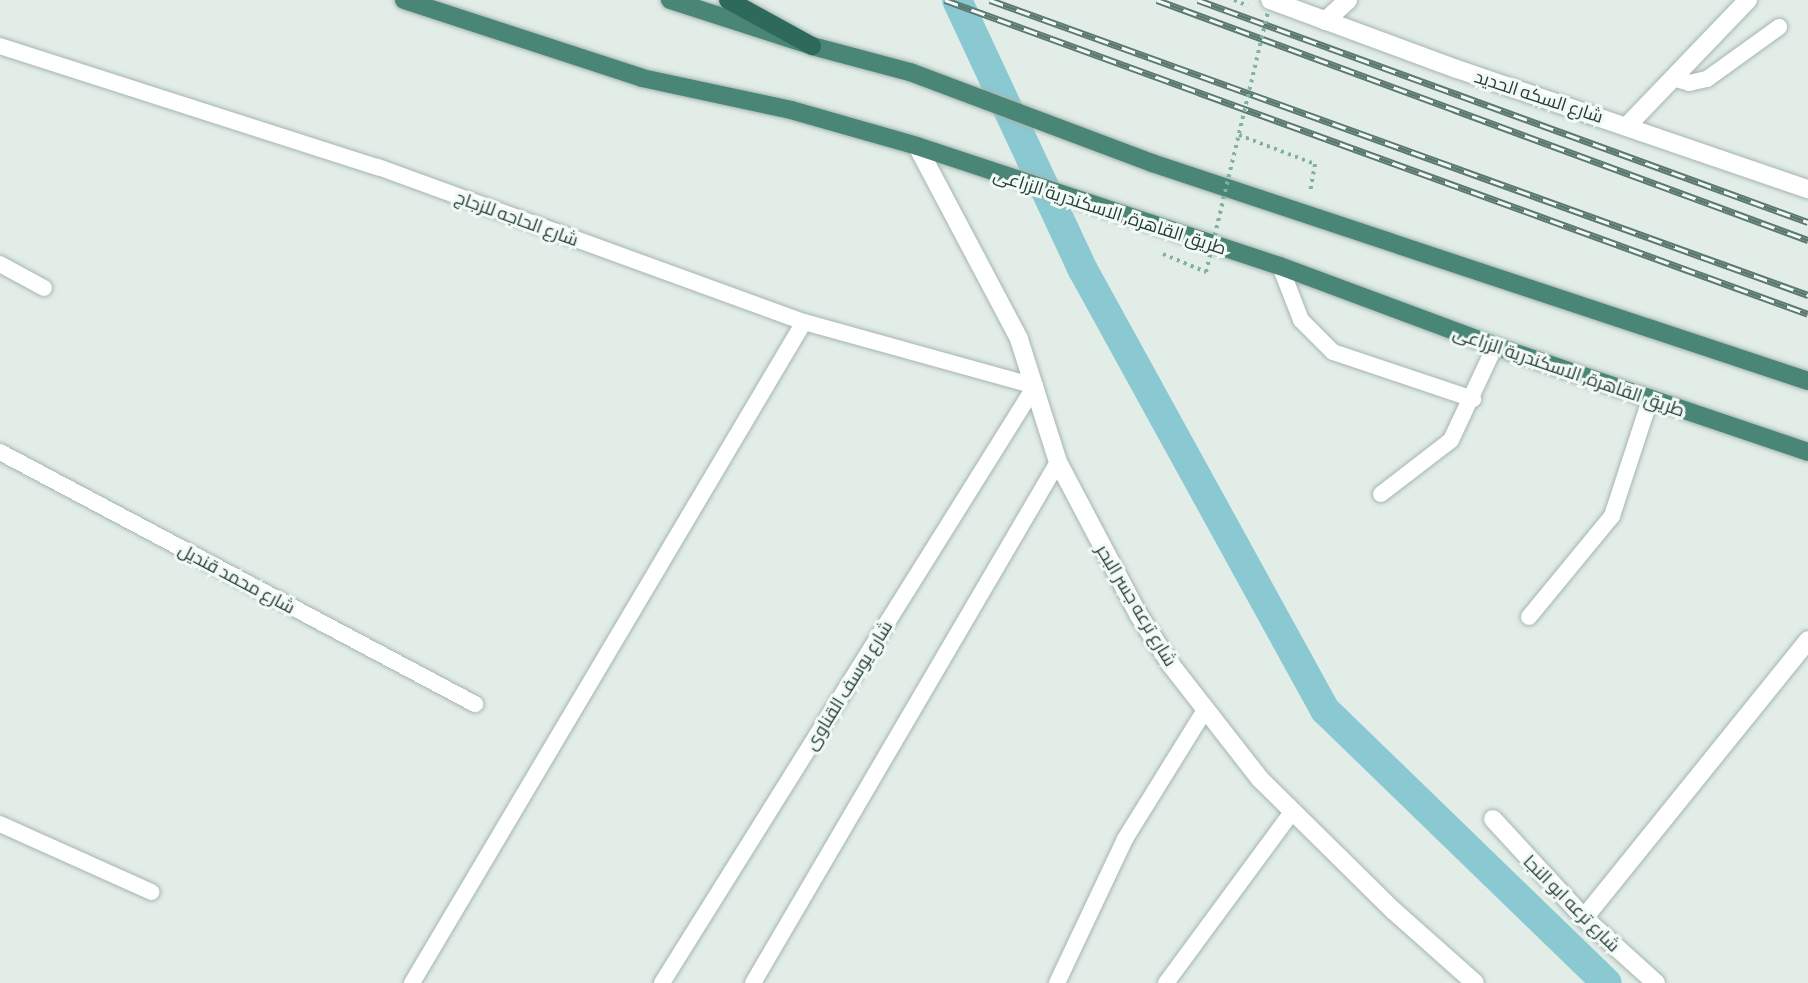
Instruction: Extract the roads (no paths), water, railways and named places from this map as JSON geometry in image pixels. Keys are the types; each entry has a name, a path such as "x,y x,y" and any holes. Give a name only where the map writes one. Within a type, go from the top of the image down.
{"highway":[{"name":"طريق القاهرة, الاسكندرية الزراعى","path":"404,0 642,78 780,107 917,146 1280,266 1495,346 1808,452"},
{"path":"670,0 812,46 910,72 1152,163 1808,381"},
{"path":"728,0 812,46"}],"street":[{"path":"1325,21 1348,0"},
{"path":"1627,126 1748,0"},
{"name":"شارع السكه الحديد","path":"1269,6 1325,21 1808,189"},
{"name":"شارع ترعه جسر البحر","path":"917,146 1020,339 1058,462 1138,614 1205,710 1260,778 1394,911 1475,983"},
{"path":"1584,918 1808,640"},
{"name":"شارع ترعه ابو النجا","path":"1493,819 1584,918 1656,983"}],"lane":[{"path":"1673,78 1689,83 1707,79 1779,27"},
{"name":"شارع الحاجه للزجاج","path":"0,46 378,167 804,322 1035,386"},
{"path":"0,264 44,288"},
{"path":"1280,266 1301,320 1333,352 1473,399"},
{"path":"412,983 804,322"},
{"path":"1381,494 1442,449 1458,430 1495,346"},
{"name":"شارع يوسف القناوى","path":"662,983 1035,386"},
{"path":"1529,617 1612,516 1650,400"},
{"name":"شارع محمد قنديل","path":"0,452 475,705"},
{"path":"753,983 1058,462"},
{"path":"1057,983 1125,839 1205,710"},
{"path":"1166,983 1293,811"},
{"path":"0,824 151,892"}],"waterway":[{"path":"957,0 1083,270 1325,710 1607,983"}],"railway":[{"path":"945,0 1808,314"},
{"path":"990,0 1808,295"},
{"path":"1157,0 1808,240"},
{"path":"1198,0 1808,222"}]}
